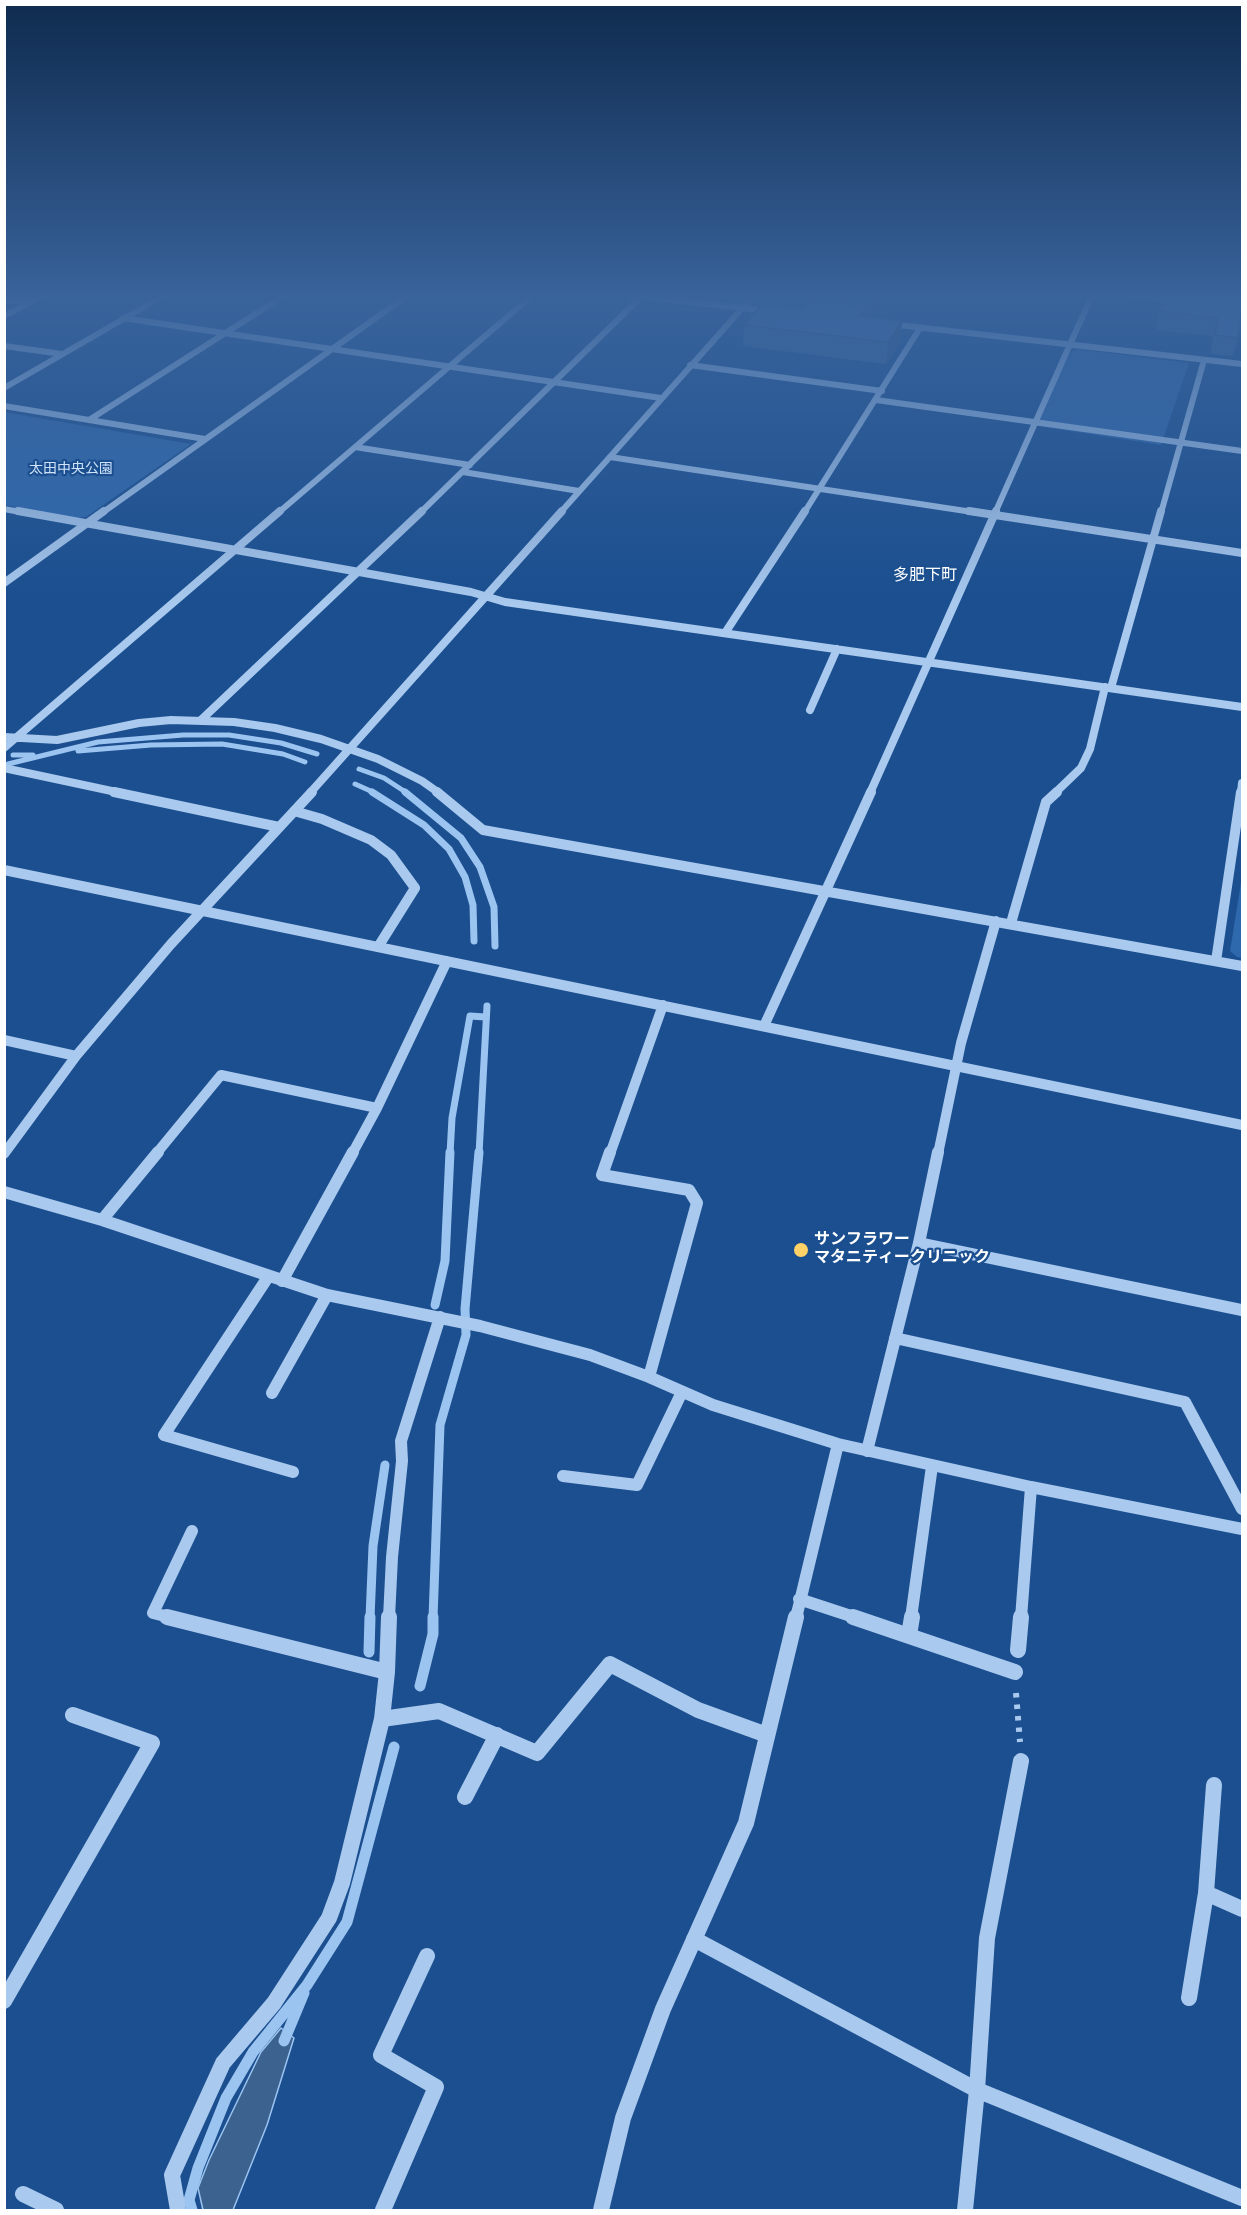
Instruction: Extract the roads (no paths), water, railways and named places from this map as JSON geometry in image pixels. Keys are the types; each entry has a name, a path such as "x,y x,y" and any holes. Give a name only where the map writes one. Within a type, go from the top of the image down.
{"street":[{"path":"89,420 122,398"},
{"path":"4,583 261,398"},
{"path":"4,748 9,738 236,550 411,398"},
{"path":"201,720 360,572 537,398"},
{"path":"4,1154 76,1056 201,911 350,750 661,398"},
{"path":"764,1026 1047,398"},
{"path":"1011,923 1046,802 1081,768 1089,749 1153,540 1193,398"},
{"path":"725,633 876,400 1242,451"},
{"path":"4,406 205,439"},
{"path":"355,447 470,465"},
{"path":"610,457 1242,552"},
{"path":"463,472 579,491"},
{"path":"4,509 360,572 487,596 506,602 1242,707"},
{"path":"810,711 837,649"},
{"path":"9,738 57,740 139,723 201,720 275,728 321,739 378,759 422,781 452,802 483,830 1242,966"},
{"path":"4,768 279,827"},
{"path":"1216,961 1242,783"},
{"path":"294,811 322,819 371,840 391,855 416,888 378,947"},
{"path":"4,870 1242,1125"},
{"path":"867,1451 919,1243 956,1066 996,921"},
{"path":"282,1281 377,1108 447,961"},
{"path":"649,1377 697,1203 689,1190 602,1174 663,1005"},
{"path":"4,1040 76,1056"},
{"path":"102,1220 221,1075 377,1108"},
{"path":"4,1192 102,1220 327,1295 480,1326 590,1355 714,1405 838,1444 1031,1487 1242,1529"},
{"path":"919,1243 1242,1310"},
{"path":"268,1277 164,1435 293,1472"},
{"path":"272,1393 327,1295"},
{"path":"178,2211 172,2175 223,2063 274,2003 329,1918 342,1883 382,1719 387,1672 392,1557 402,1461 401,1441 440,1317"},
{"path":"895,1338 1185,1402 1242,1509"},
{"path":"563,1476 637,1485 682,1392"},
{"path":"601,2211 623,2118 663,2009 746,1823 838,1444"},
{"path":"909,1635 932,1466"},
{"path":"1018,1650 1031,1487"},
{"path":"192,1531 153,1613 387,1672"},
{"path":"799,1599 1015,1672"},
{"path":"382,1719 439,1711 537,1753 610,1664 698,1710 767,1735"},
{"path":"4,2001 152,1743 73,1715"},
{"path":"465,1797 496,1735"},
{"path":"965,2211 977,2090 987,1938 1021,1761"},
{"path":"1189,1998 1206,1893 1214,1785"},
{"path":"1206,1893 1242,1909"},
{"path":"694,1939 977,2090 1242,2198"},
{"path":"383,2211 436,2087 381,2055 427,1956"},
{"path":"23,2194 56,2211"}],"waterway":[{"path":"8,764 98,742 183,735 229,735 281,743 317,754"},
{"path":"78,751 151,745 222,744 283,754 305,762"},
{"path":"13,755 33,755"},
{"path":"359,769 384,778 407,793"},
{"path":"355,784 375,793"},
{"path":"372,792 424,825 449,849 465,877 473,905 474,941"},
{"path":"405,792 461,838 480,867 494,907 495,946"},
{"path":"479,1154 487,1006"},
{"path":"450,1154 452,1118 470,1016 485,1017"},
{"path":"435,1305 445,1261 450,1152"},
{"path":"433,1618 440,1425 466,1335 465,1309 479,1152"},
{"path":"370,1618 373,1546 385,1465"},
{"path":"369,1652 370,1617"},
{"path":"420,1686 433,1634 433,1618"},
{"path":"192,2210 189,2200 198,2168 226,2098 253,2052 307,1985 347,1922 394,1747"},
{"path":"284,2041 304,1993"}],"place":[{"name":"サンフラワー マタニティークリニック","path":"801,1250"}],"district":[{"name":"多肥下町","path":"925,577"}],"park label":[{"name":"太田中央公園","path":"71,470"}]}
